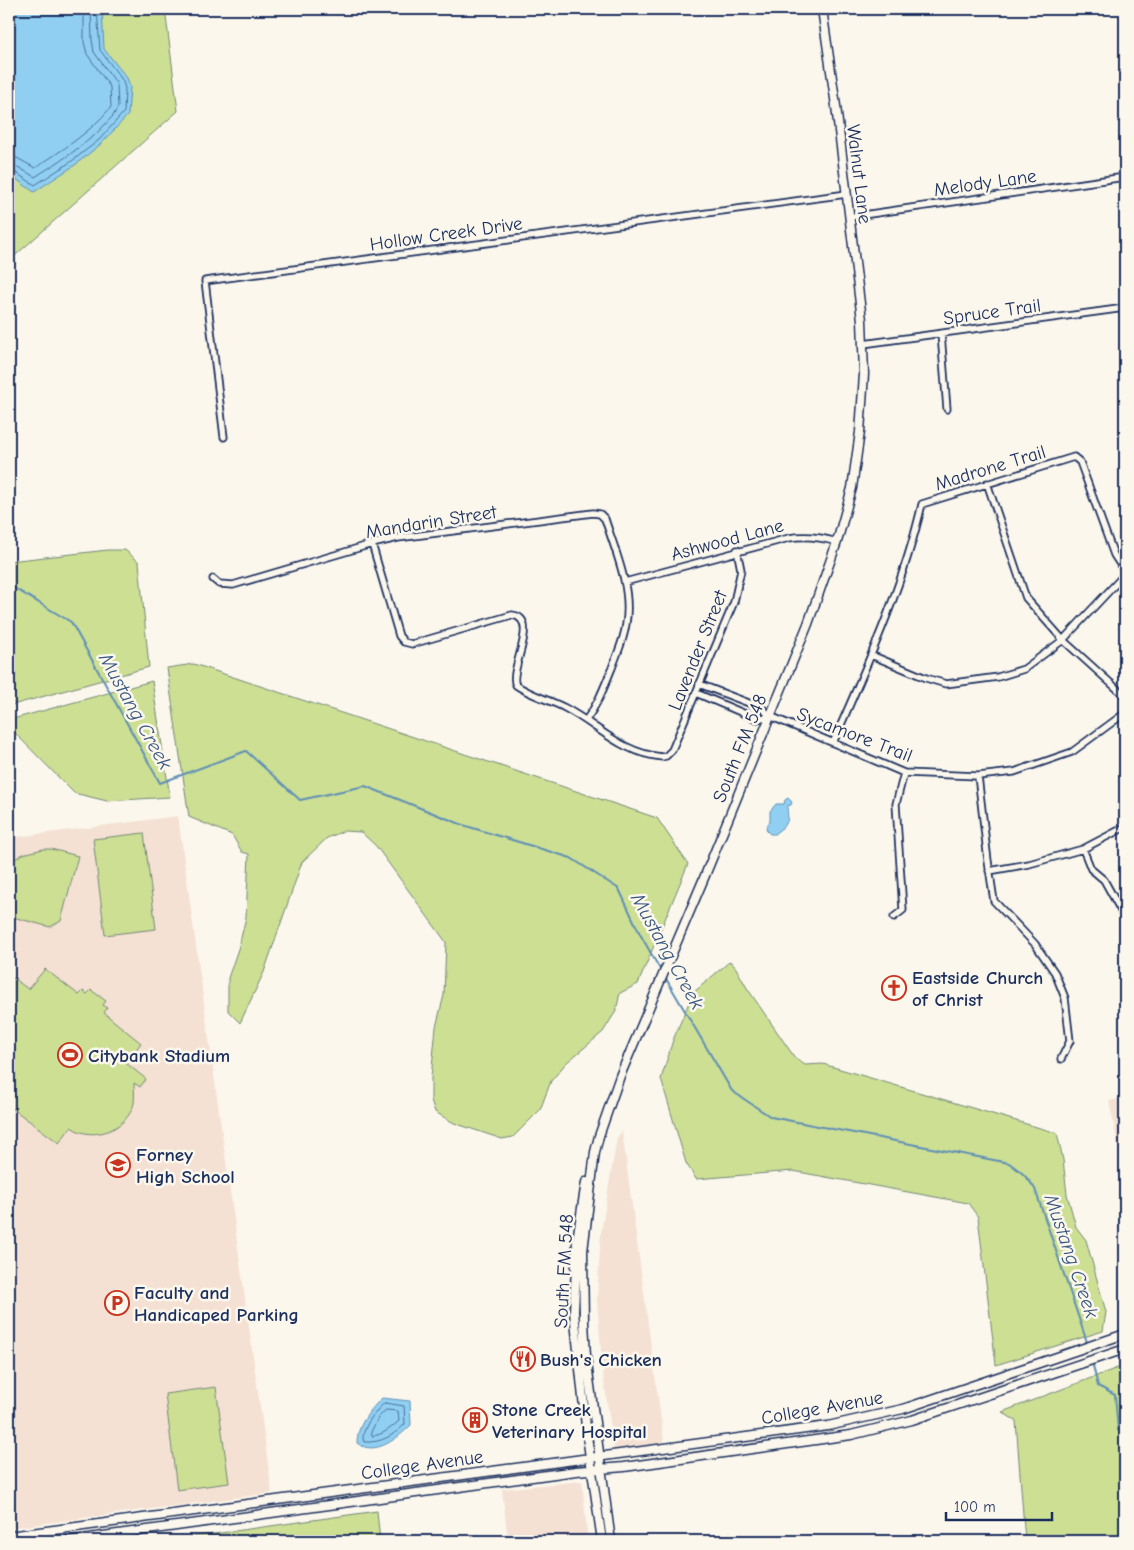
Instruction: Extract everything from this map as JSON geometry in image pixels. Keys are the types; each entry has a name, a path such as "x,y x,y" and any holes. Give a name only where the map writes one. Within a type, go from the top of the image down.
{"main road":[{"name":"Walnut Lane","path":"822,9 850,217 863,344"},
{"name":"South FM 548","path":"611,1541 586,1356 583,1280 583,1251 596,1152 612,1099 808,624 836,542 852,488 864,374 863,344"},
{"name":"South FM 548","path":"596,1152 591,1159 581,1210 577,1240 574,1312 590,1459 602,1541"},
{"name":"College Avenue","path":"9,1536 774,1434 847,1422 903,1409 1125,1334"},
{"name":"College Avenue","path":"67,1541 836,1438 912,1420 1125,1349"},
{"path":"999,1377 1003,1389"},
{"path":"262,1502 263,1514"},
{"path":"168,1515 175,1527"}],"street":[{"name":"Melody Lane","path":"850,217 1125,177"},
{"name":"Hollow Creek Drive","path":"224,437 205,281 847,194"},
{"name":"Spruce Trail","path":"863,344 1125,308"},
{"path":"941,334 947,409"},
{"name":"Madrone Trail","path":"833,743 871,655 913,542 922,504 1074,456 1080,462 1114,555 1125,573"},
{"path":"987,483 1026,598 1063,640 1125,696"},
{"name":"Mandarin Street","path":"213,579 219,584 232,585 398,538 593,513 600,514 605,518 625,582"},
{"name":"Ashwood Lane","path":"625,582 738,550 789,538 819,537 836,542"},
{"path":"372,544 399,636 404,642 412,644 512,615 519,618 524,625 514,682 521,688 556,703 586,720 599,701 624,635 627,610 625,582"},
{"name":"Lavender Street","path":"586,720 625,747 655,756 666,756 672,750 737,591 741,570 738,550"},
{"path":"871,655 926,678 946,684 998,677 1024,669 1063,640 1125,573"},
{"name":"Sycamore Trail","path":"699,684 762,708 770,716 904,773 978,776 1014,772 1072,752 1125,714"},
{"name":"Sycamore Trail","path":"696,693 757,719 770,716"},
{"path":"894,917 903,910 896,804 904,773"},
{"path":"978,776 994,902 1035,944 1055,974 1064,998 1070,1041 1061,1059"},
{"path":"989,870 1029,864 1083,849 1125,827"},
{"path":"1083,849 1091,869 1104,880 1125,918"}],"shaded area":[{"name":"Forney High School","path":"178,816 272,1493 9,1528 9,838"},
{"path":"1125,1098 1125,1179 1109,1101"},
{"path":"622,1131 664,1442 614,1450 603,1374 597,1300 601,1232 617,1138"},
{"path":"582,1481 588,1541 508,1541 502,1489"}],"green space":[{"path":"9,9 165,9 178,111 9,261"},
{"path":"108,550 125,550 139,562 149,667 9,706 9,561"},
{"path":"194,664 657,818 688,864 638,984 620,993 616,1011 603,1032 566,1063 551,1081 540,1110 513,1137 502,1139 454,1123 435,1112 431,1100 431,1078 436,1027 444,995 446,942 376,846 361,832 344,831 327,838 302,862 264,972 240,1023 228,1011 228,978 246,917 249,854 242,852 232,835 189,817 167,668"},
{"path":"152,681 170,797 107,801 74,793 9,727 9,720"},
{"path":"144,833 156,929 105,935 93,839"},
{"path":"51,849 78,856 61,921 50,927 9,916 9,863 23,854"},
{"path":"730,961 795,1058 805,1065 823,1064 1057,1133 1063,1160 1067,1194 1076,1227 1086,1240 1106,1312 1103,1331 996,1365 978,1217 968,1203 793,1171 696,1179 686,1163 661,1079 673,1040 693,993"},
{"name":"Citybank Stadium","path":"45,969 79,995 83,991 87,994 91,990 106,1001 103,1005 107,1008 104,1013 141,1043 126,1063 146,1079 140,1087 134,1083 134,1103 125,1120 117,1126 108,1131 89,1134 71,1127 59,1143 9,1106 9,975 28,989"},
{"path":"1120,1367 1125,1376 1125,1541 1025,1541 1016,1421 1002,1412"},
{"path":"216,1387 229,1483 177,1490 165,1394"},
{"path":"377,1511 380,1541 192,1541 192,1537"}],"water":[{"path":"9,9 102,9 104,49 127,78 130,87 128,115 102,143 75,165 34,192 9,174"},
{"path":"788,798 792,802 791,805 787,806 788,818 786,823 775,834 770,834 766,827 770,821 770,811 776,804 784,804"},
{"path":"382,1398 410,1401 411,1425 386,1444 379,1447 364,1447 357,1443 359,1430 369,1413"}],"waterway":[{"name":"Mustang Creek","path":"9,585 71,622 160,783 246,751 300,800 365,786 463,825 571,858 619,889 640,934 661,971"},
{"name":"Mustang Creek","path":"665,977 732,1091 771,1117 1009,1163 1020,1172 1030,1181 1035,1189 1088,1345"},
{"name":"Mustang Creek","path":"1092,1362 1098,1386 1115,1395 1118,1430 1125,1438"}],"place":[{"name":"Eastside Church of Christ","path":"894,988"},
{"name":"Citybank Stadium","path":"70,1055"},
{"name":"Forney High School","path":"118,1165"},
{"name":"Faculty and Handicaped Parking","path":"117,1303"},
{"name":"Bush's Chicken","path":"523,1359"},
{"name":"Stone Creek Veterinary Hospital","path":"475,1420"}]}
